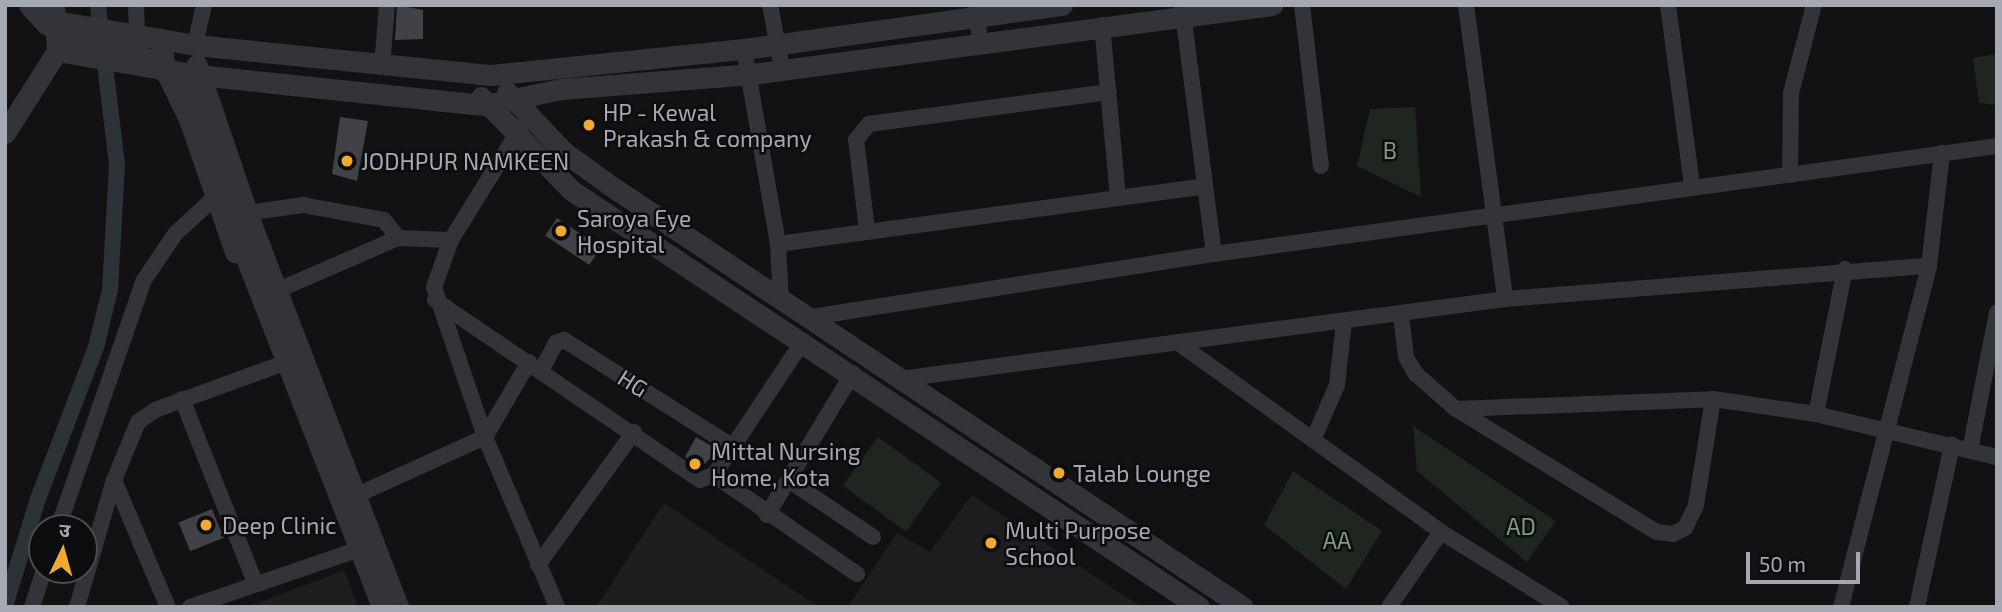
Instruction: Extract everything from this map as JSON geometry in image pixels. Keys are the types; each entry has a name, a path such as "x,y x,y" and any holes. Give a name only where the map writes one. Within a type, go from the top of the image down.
{"street":[{"path":"29,5 46,24 148,59 191,92 250,268 382,607"},
{"path":"204,5 195,45 198,75 276,291 358,496 373,544 398,607"},
{"path":"382,67 387,5"},
{"path":"770,5 782,68"},
{"path":"5,133 64,54 61,17 132,19 161,38 195,45 382,67 491,75 744,49 977,11 1062,5"},
{"path":"64,54 198,75 485,105 589,86 752,74 980,44 1183,10 1272,5"},
{"path":"1302,5 1321,166"},
{"path":"1466,5 1505,299"},
{"path":"1668,5 1692,186"},
{"path":"1790,175 1791,93 1814,5"},
{"path":"1183,10 1214,254"},
{"path":"977,11 980,44"},
{"path":"1102,25 1118,197"},
{"path":"161,38 165,70 189,119 214,197 371,607"},
{"path":"744,49 752,74 778,244 781,302"},
{"path":"466,73 485,105 571,190 853,373 1199,607"},
{"path":"491,75 564,152 781,302 1243,607"},
{"path":"867,229 856,140 869,124 1109,92"},
{"path":"529,115 452,240 437,271 435,300 485,436 557,607"},
{"path":"806,318 1214,254 1495,219 1692,186 1997,146"},
{"path":"1841,607 1929,266 1942,153"},
{"path":"63,514 144,280 177,233 214,197 237,181"},
{"path":"778,244 867,229 1205,186"},
{"path":"247,213 316,207 384,220 398,238"},
{"path":"276,291 398,238 452,240"},
{"path":"900,379 1401,315 1505,299 1844,269 1929,266"},
{"path":"1816,414 1844,269"},
{"path":"435,300 634,432 692,477 707,480 714,475 803,341"},
{"path":"1970,450 1997,313"},
{"path":"1401,315 1406,357 1416,374 1456,409 1657,532 1673,534 1685,528 1696,505 1713,399"},
{"path":"1313,440 1337,385 1344,322"},
{"name":"HG","path":"535,365 556,344 564,340 733,447"},
{"path":"1177,342 1441,532 1562,607"},
{"path":"77,607 114,480 138,422 182,399 303,356"},
{"path":"333,504 358,496 485,436 535,365"},
{"path":"767,515 853,373"},
{"path":"182,399 255,582"},
{"path":"1456,409 1713,399 1816,414 1997,457"},
{"path":"538,565 634,432"},
{"path":"1917,607 1952,445"},
{"path":"714,475 767,515 857,574"},
{"path":"114,480 168,607"},
{"path":"790,481 873,537"},
{"path":"1389,607 1441,532"},
{"path":"190,607 255,582 373,544"},
{"path":"32,607 39,584"}],"shaded area":[{"name":"Multi Purpose School","path":"972,495 1141,607 848,607 897,533 930,552"},
{"path":"664,503 818,607 596,607"},
{"path":"344,570 358,607 248,607"}],"green space":[{"path":"1997,54 1997,105 1979,103 1973,58"},
{"name":"B","path":"1415,107 1421,197 1357,166 1370,109"},
{"name":"AD","path":"1413,426 1556,521 1527,562 1417,471"},
{"path":"878,437 941,483 906,531 843,486"},
{"name":"AA","path":"1293,471 1382,531 1346,589 1264,525"}],"building":[{"path":"397,5 423,10 423,39 395,40"},
{"name":"JODHPUR NAMKEEN","path":"340,117 368,121 357,181 332,174"},
{"path":"557,218 601,248 589,265 545,235"},
{"path":"696,437 718,450 701,468 685,457"},
{"path":"212,509 224,538 190,551 179,522"}],"waterway":[{"path":"5,606 38,499 96,347 110,290 117,165 98,5"}],"place":[{"name":"HP - Kewal Prakash & company","path":"589,125"},
{"name":"JODHPUR NAMKEEN","path":"347,161"},
{"name":"Saroya Eye Hospital","path":"561,231"},
{"name":"Mittal Nursing Home, Kota","path":"695,464"},
{"name":"Talab Lounge","path":"1059,473"},
{"name":"Deep Clinic","path":"206,525"},
{"name":"Multi Purpose School","path":"991,543"}]}
